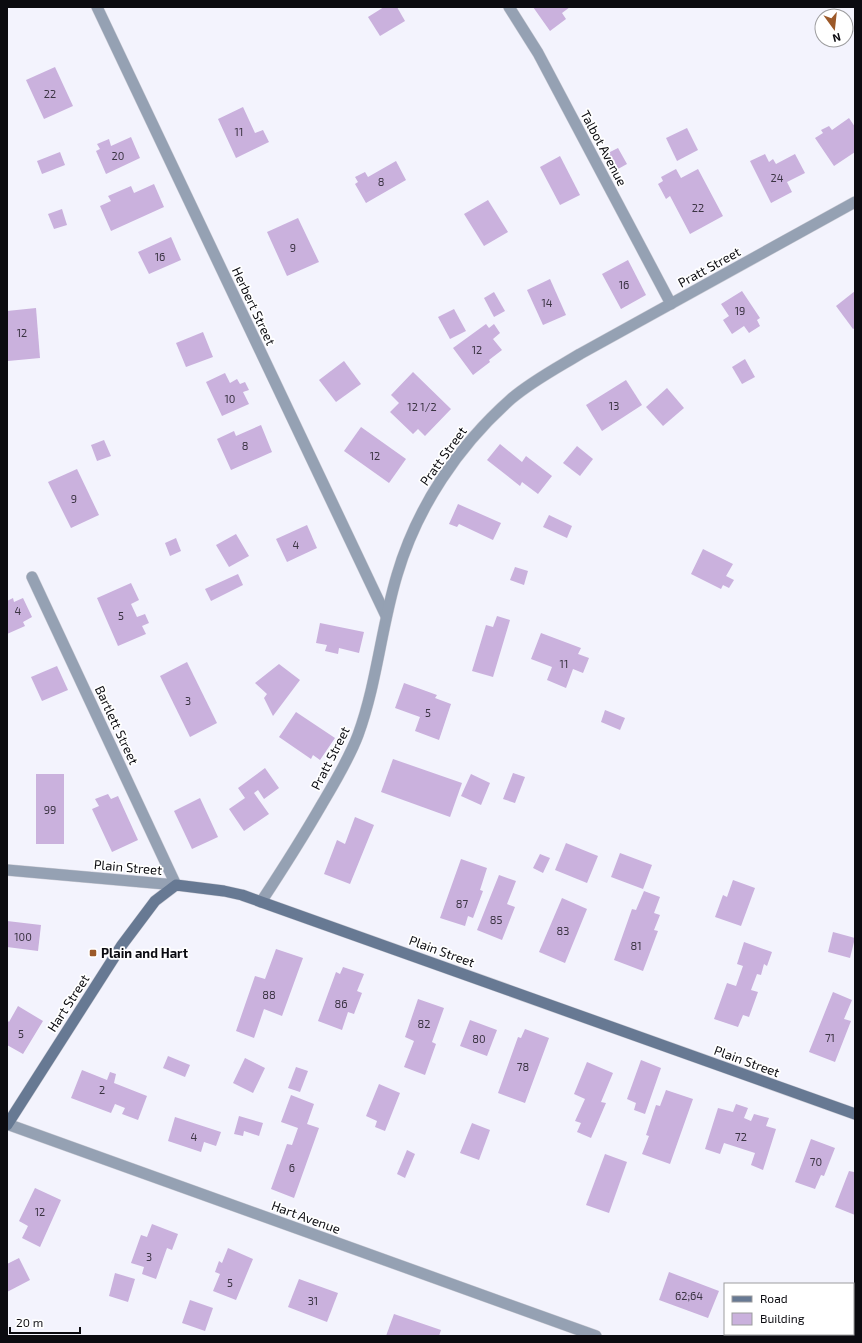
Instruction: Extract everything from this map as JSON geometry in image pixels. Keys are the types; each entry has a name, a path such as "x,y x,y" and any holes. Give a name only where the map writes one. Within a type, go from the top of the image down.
{"main road":[{"name":"Plain Street","path":"176,885 224,891 242,895 855,1114"},
{"name":"Hart Street","path":"7,1124 122,945 155,901 176,885"}],"street":[{"name":"Herbert Street","path":"97,7 386,616"},
{"name":"Talbot Avenue","path":"509,7 538,53 671,304"},
{"name":"Pratt Street","path":"261,902 304,835 352,751 372,689 386,616 399,569 420,515 431,495 456,458 482,427 512,399 545,375 855,202"},
{"name":"Bartlett Street","path":"32,577 176,885"},
{"name":"Plain Street","path":"7,870 176,885"},
{"name":"Hart Avenue","path":"7,1124 596,1336"}],"building":[{"path":"384,7 397,7 405,21 380,36 368,17"},
{"path":"533,7 570,7 562,13 566,19 550,31"},
{"path":"55,67 73,106 44,119 26,80"},
{"path":"243,107 255,133 263,130 269,142 236,158 218,119"},
{"path":"849,118 855,127 855,152 834,166 815,138 823,133 821,130 829,126 832,130"},
{"path":"687,128 698,150 677,161 666,138"},
{"path":"131,137 140,158 106,174 96,151 100,149 97,144 109,139 111,146"},
{"path":"618,148 627,164 618,169 608,153"},
{"path":"60,152 65,165 42,174 37,161"},
{"path":"765,154 769,162 773,159 776,164 795,154 805,173 787,182 792,192 771,203 750,161"},
{"path":"560,156 580,195 560,205 540,167"},
{"path":"396,161 406,180 366,203 355,184 358,182 355,177 365,172 368,177"},
{"path":"676,169 681,178 698,169 723,216 690,234 670,196 666,199 658,184 663,181 661,177"},
{"path":"154,184 164,207 111,231 100,206 111,201 108,196 131,186 134,193"},
{"path":"488,200 508,232 484,246 464,214"},
{"path":"62,209 67,225 54,229 48,214"},
{"path":"298,218 319,262 287,276 267,232"},
{"path":"171,237 181,260 149,274 138,252"},
{"path":"628,260 646,295 621,309 602,274"},
{"path":"550,279 566,315 543,325 527,290"},
{"path":"742,291 760,318 757,320 760,326 749,333 744,326 732,334 723,320 729,316 721,304"},
{"path":"855,291 855,328 853,329 836,306"},
{"path":"494,292 505,311 494,317 484,298"},
{"path":"36,308 40,358 8,361 7,311"},
{"path":"454,309 466,331 450,339 438,317"},
{"path":"486,324 489,328 494,324 500,333 493,339 502,350 489,360 490,362 473,375 453,348"},
{"path":"203,332 213,357 186,367 176,343"},
{"path":"745,359 755,377 742,384 732,367"},
{"path":"344,361 361,384 336,402 319,380"},
{"path":"413,372 451,409 425,436 418,429 413,434 390,412 399,403 391,395"},
{"path":"225,373 230,383 237,379 240,384 245,382 249,390 243,392 249,404 222,416 206,382"},
{"path":"626,380 642,405 602,431 586,405"},
{"path":"667,388 684,408 663,426 646,407"},
{"path":"261,425 272,452 231,470 217,439 234,431 236,436"},
{"path":"361,427 406,459 389,483 344,451"},
{"path":"104,440 111,456 97,461 91,445"},
{"path":"500,444 522,462 526,456 552,476 538,494 522,482 520,486 487,460"},
{"path":"577,446 593,459 580,476 563,463"},
{"path":"77,469 99,515 71,528 48,482"},
{"path":"458,504 501,523 493,540 459,524 457,527 449,524"},
{"path":"549,515 572,526 567,538 543,527"},
{"path":"307,525 317,548 287,562 276,539"},
{"path":"236,534 249,556 229,567 216,545"},
{"path":"176,538 181,551 170,556 165,543"},
{"path":"703,549 733,564 726,576 734,580 729,588 723,585 721,589 691,574"},
{"path":"515,567 528,571 524,585 510,580"},
{"path":"238,574 243,585 211,601 205,589"},
{"path":"131,583 139,600 131,604 137,617 145,614 149,623 142,626 146,634 118,646 97,598"},
{"path":"13,598 14,602 23,598 32,617 23,622 25,626 7,634 7,601"},
{"path":"497,616 510,620 493,677 472,671 486,625 493,627"},
{"path":"320,623 364,632 359,653 339,648 338,654 325,651 327,645 316,643"},
{"path":"541,633 581,648 578,654 589,658 583,673 573,669 566,688 547,680 552,667 531,659"},
{"path":"187,662 217,723 190,737 160,676"},
{"path":"279,664 300,680 273,716 264,698 267,694 255,683"},
{"path":"57,666 68,690 42,701 31,677"},
{"path":"404,683 437,695 435,698 451,704 439,740 415,731 420,717 395,708"},
{"path":"605,710 625,718 620,730 601,722"},
{"path":"296,712 335,738 320,760 313,755 311,759 279,737"},
{"path":"393,759 462,783 450,817 381,792"},
{"path":"265,768 279,788 264,799 258,790 254,793 269,814 244,831 229,809 245,798 238,788"},
{"path":"513,773 525,777 515,803 503,799"},
{"path":"36,774 64,774 64,844 36,844"},
{"path":"471,774 490,783 481,805 461,796"},
{"path":"108,794 111,799 118,796 138,840 112,852 92,809 99,806 95,799"},
{"path":"200,798 218,837 192,849 174,811"},
{"path":"355,817 374,825 350,884 324,874 337,840 345,844"},
{"path":"566,843 598,856 587,883 555,870"},
{"path":"620,853 652,865 643,889 611,877"},
{"path":"540,854 550,858 543,873 533,868"},
{"path":"461,859 487,868 480,890 483,891 473,918 468,916 465,926 440,918"},
{"path":"499,875 516,881 507,904 515,907 502,940 477,930"},
{"path":"733,880 755,888 741,926 715,917 723,895 727,897"},
{"path":"644,891 660,897 654,913 660,915 654,930 658,931 643,971 614,960 632,909 636,910"},
{"path":"562,898 587,909 565,963 539,952"},
{"path":"7,921 41,925 38,951 7,947"},
{"path":"833,932 855,938 850,958 828,952"},
{"path":"744,942 772,952 767,966 764,964 761,975 757,974 751,990 758,992 749,1017 743,1015 738,1027 714,1019 727,983 736,986 743,966 737,964"},
{"path":"276,949 303,958 282,1016 264,1009 254,1038 236,1031 255,976 265,979"},
{"path":"343,967 364,974 357,991 362,993 354,1014 348,1012 342,1030 318,1021 336,972 340,974"},
{"path":"833,992 852,1000 844,1019 851,1021 835,1062 809,1052"},
{"path":"418,999 444,1008 432,1042 436,1044 425,1075 404,1067 414,1041 405,1037"},
{"path":"18,1006 43,1021 23,1054 7,1045 7,1020 9,1022"},
{"path":"470,1020 497,1030 487,1056 460,1046"},
{"path":"525,1029 549,1038 525,1103 498,1093 518,1037 521,1038"},
{"path":"168,1056 190,1065 185,1077 163,1068"},
{"path":"245,1058 265,1068 253,1093 233,1083"},
{"path":"641,1060 661,1068 645,1114 634,1110 636,1103 627,1099"},
{"path":"587,1062 613,1073 601,1102 606,1103 591,1138 577,1132 581,1123 575,1121 585,1099 574,1094"},
{"path":"296,1067 308,1071 300,1092 288,1088"},
{"path":"82,1070 107,1080 110,1072 116,1074 114,1083 147,1096 138,1120 122,1114 125,1108 115,1104 111,1113 71,1098"},
{"path":"379,1084 400,1093 385,1131 375,1127 377,1121 366,1116"},
{"path":"666,1090 693,1099 670,1164 642,1154 649,1136 646,1135 656,1105 660,1106"},
{"path":"291,1095 314,1104 307,1124 319,1128 294,1198 271,1189 287,1144 292,1145 298,1128 281,1122"},
{"path":"736,1104 748,1108 744,1118 751,1121 754,1114 769,1118 766,1126 776,1129 763,1170 751,1165 755,1153 724,1143 720,1154 705,1149 718,1108 733,1112"},
{"path":"239,1116 263,1123 259,1136 244,1131 243,1136 234,1134"},
{"path":"175,1117 221,1132 216,1146 204,1142 201,1152 168,1141"},
{"path":"472,1123 490,1130 479,1160 460,1153"},
{"path":"811,1139 835,1148 824,1176 821,1175 815,1189 795,1182"},
{"path":"407,1150 415,1154 405,1178 397,1174"},
{"path":"605,1154 627,1162 609,1213 586,1205"},
{"path":"855,1169 855,1215 835,1207 849,1171 854,1172"},
{"path":"35,1188 61,1200 40,1247 22,1238 28,1226 19,1221"},
{"path":"152,1224 178,1234 172,1250 167,1248 156,1279 142,1274 144,1267 131,1263 141,1235 147,1237"},
{"path":"228,1248 253,1259 236,1300 213,1291 220,1274 215,1272 219,1261 222,1263"},
{"path":"19,1258 30,1280 7,1292 7,1264"},
{"path":"669,1272 719,1291 708,1318 659,1300"},
{"path":"115,1273 135,1279 128,1302 109,1296"},
{"path":"299,1279 338,1293 327,1322 288,1307"},
{"path":"190,1300 213,1308 205,1331 182,1323"},
{"path":"394,1314 441,1330 439,1336 386,1336"},
{"path":"782,1335 841,1335 841,1336"}],"place":[{"name":"Plain and Hart","path":"93,953"}]}
